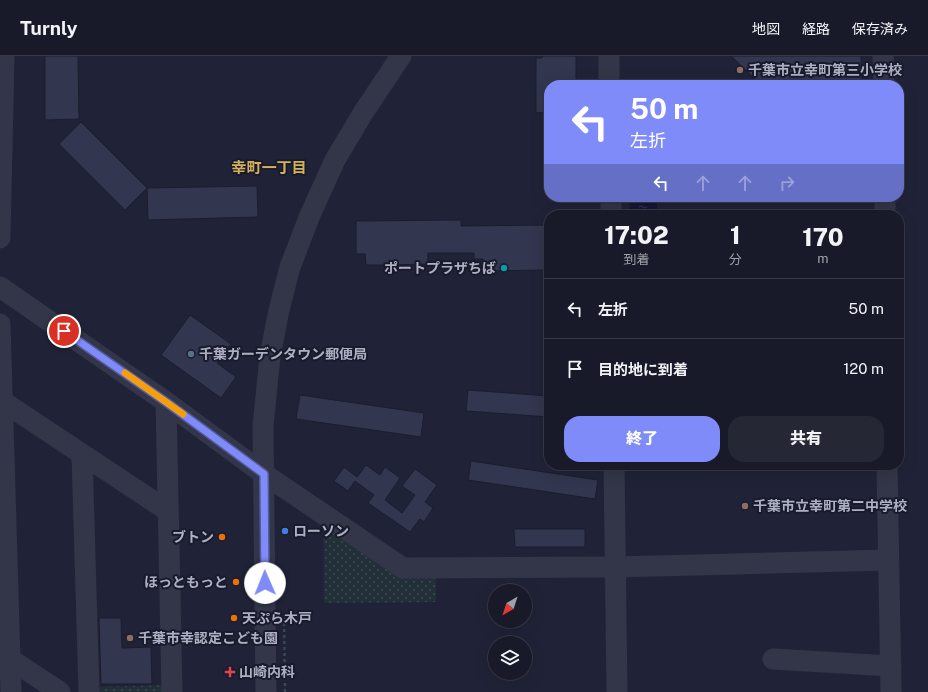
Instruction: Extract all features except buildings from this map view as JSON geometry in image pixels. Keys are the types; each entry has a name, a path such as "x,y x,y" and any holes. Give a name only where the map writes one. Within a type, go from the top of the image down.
{"street":[{"path":"0,238 4,56"},
{"path":"266,692 263,426 270,356 279,310 290,267 310,215 335,160 363,113 401,56"},
{"path":"609,56 609,80"},
{"path":"883,56 884,80"},
{"path":"0,287 166,402 264,474 404,568 615,567 888,560"},
{"path":"0,324 11,692"},
{"path":"2,401 168,511"},
{"path":"166,402 172,692"},
{"path":"82,455 89,692"},
{"path":"614,470 617,692"},
{"path":"887,470 891,692"},
{"path":"10,659 60,692"},
{"path":"773,659 891,666"}],"shaded area":[{"path":"323,520 436,574 436,602 324,603"},
{"path":"166,685 166,692 97,692 97,687"}],"water":[{"path":"629,202 657,202 657,210 630,210"}],"slow traffic":[{"path":"125,373 183,414"}],"place":[{"name":"千葉市立幸町第三小学校","path":"740,70"},
{"name":"ポートプラザちば","path":"504,268"},
{"name":"千葉ガーデンタウン郵便局","path":"191,354"},
{"name":"千葉市立幸町第二中学校","path":"745,506"},
{"name":"ローソン","path":"285,531"},
{"name":"ブトン","path":"222,537"},
{"name":"ほっともっと","path":"236,582"},
{"name":"天ぷら木戸","path":"234,618"},
{"name":"千葉市幸認定こども園","path":"130,638"},
{"name":"山崎内科","path":"230,672"}],"district":[{"name":"幸町一丁目","path":"269,167"}],"route":[{"path":"64,331 166,402 264,474 265,583"}]}
